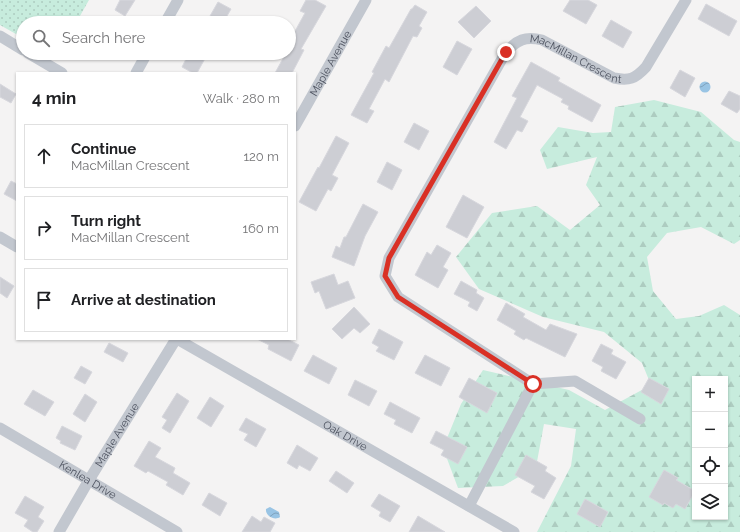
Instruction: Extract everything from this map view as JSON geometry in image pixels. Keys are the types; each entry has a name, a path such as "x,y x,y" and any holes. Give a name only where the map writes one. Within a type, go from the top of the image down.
{"street":[{"path":"169,16 178,0"},
{"name":"Maple Avenue","path":"296,124 366,0"},
{"name":"MacMillan Crescent","path":"533,384 398,297 385,276 389,258 506,52 513,45 523,39 533,38 542,40 614,78 624,80 633,78 641,73 646,67 686,0"},
{"path":"0,36 16,46"},
{"path":"40,60 60,72"},
{"path":"137,72 143,60"},
{"path":"0,237 16,245"},
{"name":"Maple Avenue","path":"59,532 175,340"},
{"name":"Oak Drive","path":"178,340 514,532"},
{"path":"469,506 533,384 575,381 640,419"},
{"name":"Kenlea Drive","path":"0,428 177,532"}],"green space":[{"path":"0,0 89,0 80,16 16,16 16,34 0,25"},
{"path":"654,100 701,112 734,140 740,142 740,240 734,244 701,227 667,233 647,257 653,291 676,319 699,316 724,305 740,315 740,532 537,532 571,466 576,429 544,424 536,467 503,486 458,488 443,448 461,404 483,370 569,390 605,410 651,385 642,363 604,332 543,317 479,289 456,257 492,213 537,206 570,230 600,205 586,185 597,157 547,169 540,150 558,127 593,133 611,132 615,107"}],"water":[{"path":"705,81 709,83 711,87 709,91 705,93 701,91 699,87 701,83"},
{"path":"270,507 279,512 280,517 273,518 267,514 266,509"}],"building":[{"path":"120,0 135,0 125,16 115,10"},
{"path":"306,0 315,0 326,6 301,49 304,50 293,72 276,72 282,60 296,60 296,29 305,13 300,11"},
{"path":"570,0 588,0 597,5 586,24 563,11"},
{"path":"218,2 231,9 227,16 210,16"},
{"path":"706,4 737,21 729,36 698,19"},
{"path":"415,5 427,12 419,26 422,28 417,37 413,36 389,82 385,79 369,109 374,111 367,123 351,115 374,73 372,72 386,46 389,48 411,9"},
{"path":"476,6 491,21 474,38 458,22"},
{"path":"611,20 632,32 623,48 602,36"},
{"path":"457,41 472,49 457,75 443,67"},
{"path":"186,60 204,60 198,72 191,72 182,67"},
{"path":"531,62 560,78 558,81 601,105 592,122 568,109 569,106 561,102 563,99 537,85 520,117 528,121 522,132 517,130 506,149 494,142 517,98 512,96"},
{"path":"680,70 695,78 685,97 670,88"},
{"path":"0,84 16,94 11,103 0,97"},
{"path":"729,91 740,96 740,109 737,113 721,104"},
{"path":"414,123 429,131 419,150 404,142"},
{"path":"336,136 349,143 332,175 338,178 331,191 328,189 316,211 299,202"},
{"path":"387,162 402,170 392,190 377,182"},
{"path":"11,181 16,184 16,200 4,194"},
{"path":"463,195 484,207 467,238 446,227"},
{"path":"363,204 378,212 365,236 354,266 332,257 336,246 340,248 344,237 346,237"},
{"path":"437,245 451,253 443,267 448,270 438,288 415,275 427,252 431,255"},
{"path":"334,274 338,285 348,281 355,298 326,309 319,291 315,293 311,282"},
{"path":"0,277 14,286 7,298 0,293"},
{"path":"461,281 477,290 476,293 484,298 477,311 468,306 470,302 454,294"},
{"path":"506,303 525,314 523,317 546,330 550,324 577,334 565,357 526,338 524,340 514,334 516,331 497,320"},
{"path":"354,307 370,324 360,333 354,328 342,339 332,329"},
{"path":"379,329 403,342 394,360 376,351 379,347 372,343"},
{"path":"259,340 289,340 299,345 291,361 268,349 269,345"},
{"path":"109,343 128,353 123,362 104,352"},
{"path":"601,344 613,350 611,354 626,362 616,379 601,371 603,367 592,361"},
{"path":"313,355 337,368 329,384 304,371"},
{"path":"425,355 450,368 441,386 415,373"},
{"path":"81,366 92,372 85,384 74,378"},
{"path":"469,378 497,393 487,413 459,397"},
{"path":"649,378 669,389 661,404 641,392"},
{"path":"355,380 377,391 369,406 348,395"},
{"path":"33,390 54,402 45,416 24,404"},
{"path":"177,393 189,401 170,433 162,428 167,420 162,417"},
{"path":"85,394 97,402 85,422 73,414"},
{"path":"210,397 224,406 211,427 197,418"},
{"path":"390,402 420,418 412,433 394,424 396,420 384,414"},
{"path":"246,418 266,429 256,447 244,440 248,434 239,430"},
{"path":"62,426 82,436 75,450 60,443 61,441 56,438"},
{"path":"436,431 467,447 458,464 441,455 444,450 430,443"},
{"path":"149,441 161,448 155,457 175,468 173,473 190,483 183,495 166,485 168,482 148,471 146,473 134,466"},
{"path":"297,445 318,458 310,471 299,465 297,469 287,463"},
{"path":"526,455 547,467 545,471 556,478 544,499 531,492 535,486 515,475"},
{"path":"664,470 678,478 676,480 692,489 692,496 685,509 676,504 673,508 664,503 663,505 649,497"},
{"path":"336,471 354,483 347,493 329,481"},
{"path":"209,493 227,503 220,516 202,505"},
{"path":"379,494 400,506 390,522 379,516 381,512 371,506"},
{"path":"25,496 44,507 38,517 44,521 37,532 33,532 24,526 28,520 15,513"},
{"path":"585,499 608,512 600,527 577,514"},
{"path":"252,516 261,522 264,517 275,523 270,532 242,532"},
{"path":"418,516 445,532 409,532"}],"route":[{"path":"506,52 389,258 385,276 398,297 533,384"}]}
